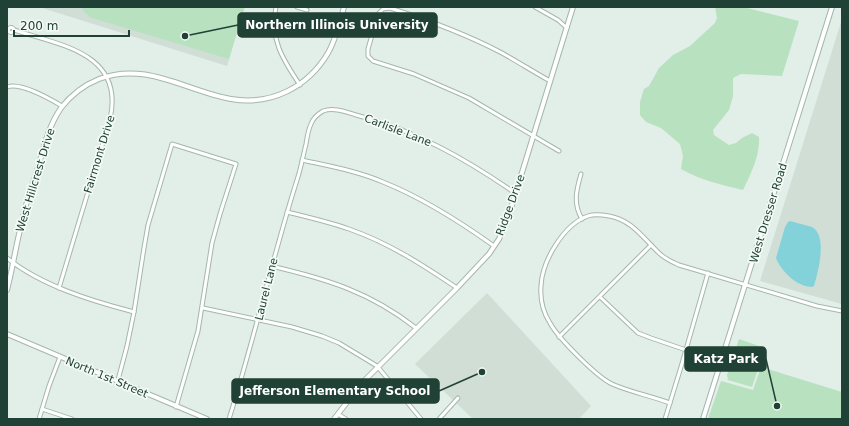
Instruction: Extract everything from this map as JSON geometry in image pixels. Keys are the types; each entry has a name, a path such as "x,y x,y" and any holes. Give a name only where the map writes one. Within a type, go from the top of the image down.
{"street":[{"path":"276,7 275,28 278,46 285,64 300,85"},
{"path":"297,7 307,10"},
{"name":"West Hillcrest Drive","path":"7,290 14,264 22,220 51,125 62,106 72,96 83,87 107,76 128,73 148,74 220,96 245,100 257,100 274,97 290,91 300,85 317,69 328,54 344,7"},
{"path":"535,7 558,20 567,28"},
{"name":"Ridge Drive","path":"334,419 358,387 377,366 457,288 484,260 494,246 506,223 573,7"},
{"name":"West Dresser Road","path":"703,419 832,7"},
{"path":"550,81 501,52 438,24 390,8 383,9 378,14 368,49 370,58 373,61 414,74 469,98 559,151"},
{"name":"Fairmont Drive","path":"14,30 81,52 95,63 107,76 113,100 110,119 59,288"},
{"path":"7,87 14,86 35,92 62,106"},
{"name":"Carlisle Lane","path":"302,160 308,130 312,122 320,113 327,110 334,110 373,120 422,138 465,160 515,193"},
{"path":"118,380 134,312 148,225 172,144 236,164 212,243 203,308 191,360 176,406"},
{"path":"302,160 366,176 410,194 459,221 494,246"},
{"name":"Laurel Lane","path":"229,419 302,160"},
{"path":"581,174 576,198 577,209 582,219"},
{"path":"287,212 335,224 366,235 407,255 457,288"},
{"path":"670,402 618,386 605,380 559,337 549,322 543,308 541,293 542,278 546,263 557,242 567,231 582,219 595,215 617,218 630,224 660,254 672,262 817,306 842,311"},
{"path":"559,337 651,245"},
{"path":"7,258 33,275 59,288 134,312"},
{"path":"271,266 311,276 345,287 387,308 416,328"},
{"path":"665,419 708,273"},
{"path":"600,297 638,333 686,350"},
{"path":"203,308 307,331 334,341 377,366 421,419"},
{"name":"North 1st Street","path":"7,334 118,380 206,419"},
{"path":"39,419 60,357"},
{"path":"439,419 458,398"},
{"path":"42,409 72,419"},
{"path":"338,414 346,419"}],"shaded area":[{"path":"39,7 245,7 227,66"},
{"path":"842,19 842,304 760,281"},
{"path":"487,293 591,406 579,419 473,419 415,364"}],"green space":[{"path":"82,7 244,7 229,59 92,18 84,12"},
{"path":"715,7 743,7 799,21 782,76 741,74 733,78 733,96 729,110 713,130 714,135 729,145 736,143 752,133 759,137 756,158 743,190 703,179 681,169 683,156 680,144 661,128 646,122 640,115 640,102 644,89 649,86 659,68 673,55 690,46 715,23 717,18"},
{"path":"739,339 765,348 752,387 728,380 727,375"},
{"path":"761,367 842,392 842,419 708,419 721,381 753,390"}],"water":[{"path":"790,221 812,227 820,238 821,246 818,272 814,286 812,287 801,284 790,277 778,263 776,258 785,227"}],"place":[{"name":"Northern Illinois University","path":"185,36"},
{"name":"Jefferson Elementary School","path":"482,372"},
{"name":"Katz Park","path":"777,406"}]}
